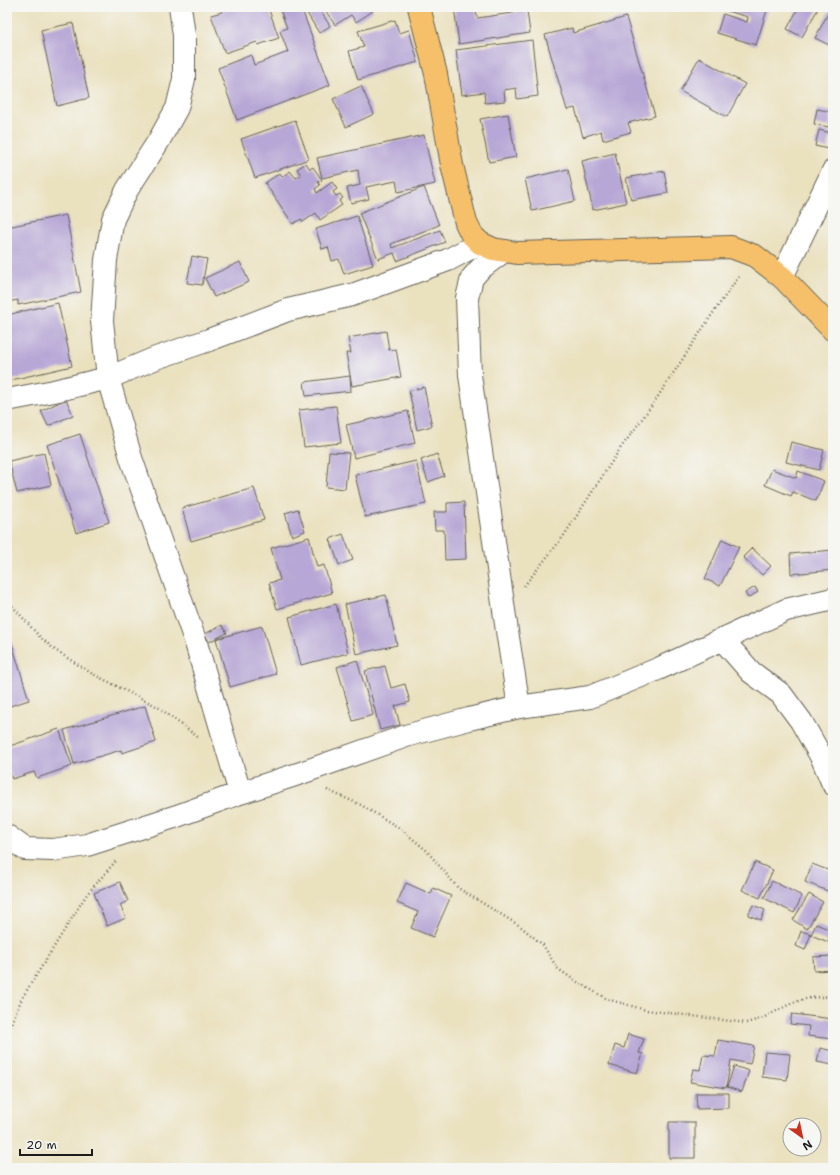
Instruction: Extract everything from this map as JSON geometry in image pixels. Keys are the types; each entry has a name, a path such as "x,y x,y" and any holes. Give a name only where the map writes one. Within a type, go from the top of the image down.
{"main road":[{"path":"419,7 436,74 452,165 466,223 472,235 480,243 493,249 517,253 731,247 755,256 782,277 833,330"}],"street":[{"path":"180,7 184,35 184,79 177,108 158,142 126,190 113,219 106,260 102,321 108,378 131,458 196,643 240,793"},
{"path":"782,277 833,170"},
{"path":"7,400 54,391 108,378 156,358 288,310 352,295 448,260 480,243"},
{"path":"504,251 480,269 472,278 467,298 470,375 519,707"},
{"path":"7,836 25,849 53,850 87,845 177,816 409,735 519,707 590,697 658,669 786,610 833,598"},
{"path":"722,639 751,672 781,694 801,720 822,758 833,784"}],"path":[{"path":"521,590 563,537 620,449 654,404 713,313 755,256"},
{"path":"7,600 39,636 55,650 91,673 158,707 203,742"},
{"path":"302,773 320,787 361,805 401,829 426,850 458,888 520,926 543,945 557,968 574,980 607,999 646,1010 746,1023 762,1018 792,1003 809,998 833,996"},
{"path":"7,1034 22,998 87,894 117,859"}],"building":[{"path":"268,7 279,38 258,45 257,42 225,53 211,15 222,12 221,8"},
{"path":"279,7 301,7 330,85 237,120 218,68 251,55 254,65 288,52 280,31 287,28"},
{"path":"310,7 318,7 330,26 319,33 305,10"},
{"path":"323,7 371,7 373,11 356,22 351,15 335,25"},
{"path":"454,7 476,7 477,18 527,11 530,33 459,44"},
{"path":"728,7 768,7 756,45 717,33 723,14 747,22 748,17 727,11"},
{"path":"799,7 819,7 802,37 787,29"},
{"path":"831,8 833,9 833,47 815,38"},
{"path":"626,17 655,116 628,123 631,132 603,140 601,131 583,137 575,108 567,110 545,35 572,28 573,33"},
{"path":"395,20 399,33 409,30 418,62 358,80 349,51 364,47 358,31"},
{"path":"73,23 89,98 57,106 41,30"},
{"path":"532,40 538,96 517,99 516,88 504,90 505,101 485,103 484,92 462,95 456,50"},
{"path":"699,58 745,84 727,117 680,91"},
{"path":"361,86 374,114 346,127 333,99"},
{"path":"817,109 832,112 829,127 814,124"},
{"path":"508,114 516,157 489,162 480,119"},
{"path":"295,120 309,159 255,178 241,139"},
{"path":"819,130 831,133 828,149 815,146"},
{"path":"424,135 435,184 398,192 396,181 366,187 369,199 351,203 347,188 360,185 358,170 322,178 317,158"},
{"path":"615,153 626,203 593,210 582,161"},
{"path":"306,163 310,169 313,167 322,180 318,182 320,185 315,189 317,193 332,182 337,189 333,192 336,196 340,194 343,198 339,201 342,205 320,220 316,213 303,222 301,219 293,224 265,183 280,173 282,177 290,171 296,178 301,175 297,169"},
{"path":"568,169 575,201 532,211 525,179"},
{"path":"664,171 668,193 631,200 626,178"},
{"path":"424,187 439,225 391,244 392,248 440,230 445,242 397,261 394,253 378,259 359,213"},
{"path":"66,215 81,292 18,305 18,300 7,302 7,227"},
{"path":"357,216 373,265 344,274 339,259 332,261 328,247 322,249 316,229"},
{"path":"192,256 207,259 202,285 187,283"},
{"path":"240,262 249,282 214,297 205,278"},
{"path":"58,303 72,366 7,381 7,315"},
{"path":"386,331 389,350 396,349 401,377 352,386 346,353 351,353 348,338"},
{"path":"350,376 351,391 306,396 304,382"},
{"path":"424,387 432,426 417,430 409,391"},
{"path":"66,399 73,415 48,426 41,411"},
{"path":"336,406 341,443 304,447 299,410"},
{"path":"408,411 415,443 354,458 346,425"},
{"path":"80,434 109,522 76,533 47,445"},
{"path":"791,442 824,450 819,470 786,462"},
{"path":"329,452 349,453 345,489 326,487"},
{"path":"44,453 51,485 17,493 9,461"},
{"path":"437,454 444,476 428,482 421,460"},
{"path":"416,461 426,504 365,517 355,475"},
{"path":"772,469 796,478 798,471 824,481 816,501 793,492 791,496 765,485"},
{"path":"7,473 11,493 7,494"},
{"path":"254,488 264,520 191,541 182,508"},
{"path":"464,502 466,559 445,560 444,530 435,530 434,512 447,512 447,503"},
{"path":"298,509 305,531 292,536 285,513"},
{"path":"343,534 353,560 339,565 330,539"},
{"path":"309,537 317,567 324,565 332,593 277,609 269,583 280,580 271,548"},
{"path":"722,539 739,547 720,586 705,579"},
{"path":"752,548 771,566 762,575 743,557"},
{"path":"833,550 833,570 791,574 790,554"},
{"path":"755,587 758,592 748,598 745,593"},
{"path":"386,595 397,645 356,654 345,604"},
{"path":"336,604 348,653 301,665 289,617"},
{"path":"222,625 227,633 209,642 205,634"},
{"path":"262,626 276,674 230,687 216,639"},
{"path":"10,637 29,700 7,707 7,638"},
{"path":"357,660 373,715 353,721 337,667"},
{"path":"385,666 391,688 405,684 410,702 395,706 400,725 380,730 365,671"},
{"path":"145,706 156,742 122,753 121,750 74,764 64,730"},
{"path":"59,729 72,766 37,778 34,772 12,779 7,764 7,747"},
{"path":"755,862 773,870 760,898 742,890"},
{"path":"812,864 833,872 833,893 805,882"},
{"path":"772,881 802,896 794,913 764,898"},
{"path":"120,882 128,901 120,905 126,918 107,926 94,893"},
{"path":"406,883 431,894 433,888 451,896 433,937 411,928 418,912 397,903"},
{"path":"809,894 823,902 807,929 793,920"},
{"path":"753,905 765,910 761,920 748,915"},
{"path":"816,924 833,931 833,944 811,935"},
{"path":"801,931 811,934 805,950 796,946"},
{"path":"833,956 833,970 814,971 813,957"},
{"path":"792,1014 833,1019 832,1039 808,1036 809,1026 790,1024"},
{"path":"628,1034 644,1039 639,1053 643,1054 637,1073 609,1065 615,1045 624,1048"},
{"path":"718,1040 754,1046 750,1064 731,1060 726,1088 690,1082 693,1069 700,1070 703,1055 715,1056"},
{"path":"820,1048 833,1051 833,1065 817,1062"},
{"path":"765,1052 790,1054 787,1080 762,1077"},
{"path":"734,1066 749,1071 742,1092 727,1087"},
{"path":"696,1093 729,1093 729,1108 697,1109"},
{"path":"832,1093 833,1102 831,1102"},
{"path":"669,1122 695,1122 695,1158 669,1158"}]}
